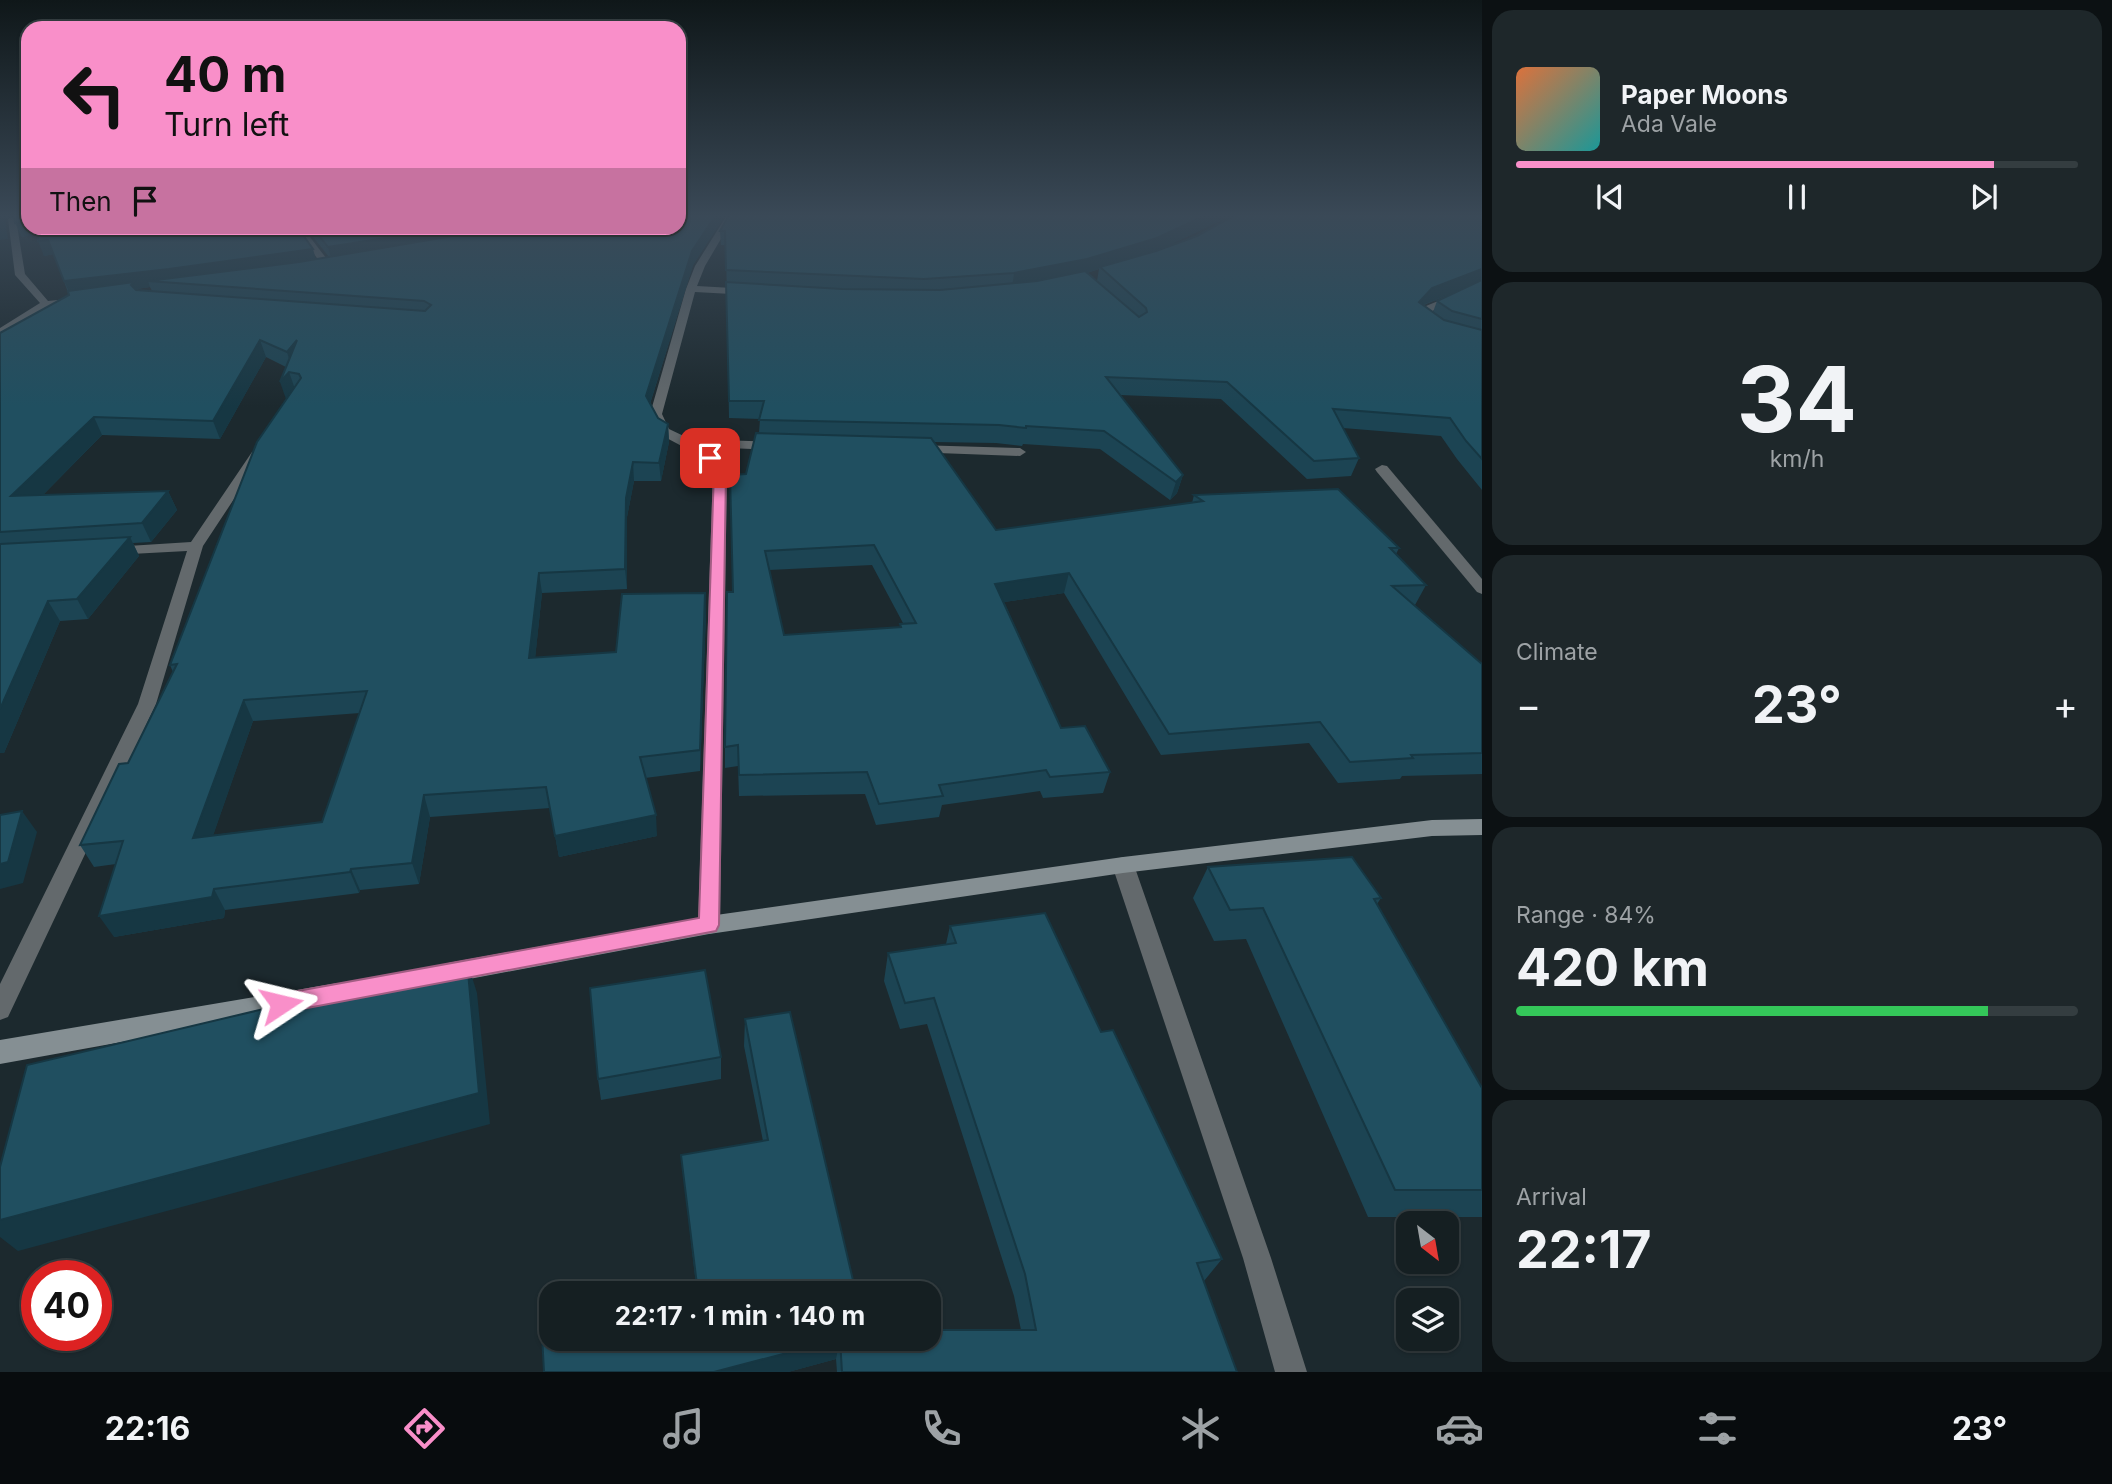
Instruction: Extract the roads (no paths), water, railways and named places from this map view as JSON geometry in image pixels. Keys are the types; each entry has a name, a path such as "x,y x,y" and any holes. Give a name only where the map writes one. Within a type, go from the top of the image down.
{"street":[{"path":"24,279 46,304"},
{"path":"695,279 656,414 659,427 668,436 688,443 710,458 720,471 709,925"},
{"path":"1437,329 1420,317 1430,308 1482,286"},
{"path":"691,289 761,293"},
{"path":"0,332 46,304 84,301"},
{"path":"0,1009 147,704 196,545 269,437"},
{"path":"688,443 791,446"},
{"path":"898,449 1020,452"},
{"path":"1382,469 1482,589"},
{"path":"91,552 196,545"},
{"path":"428,976 709,925 1123,865 1432,828 1482,827"},
{"path":"1123,865 1257,1258 1291,1372"},
{"path":"0,1052 361,989"}]}
